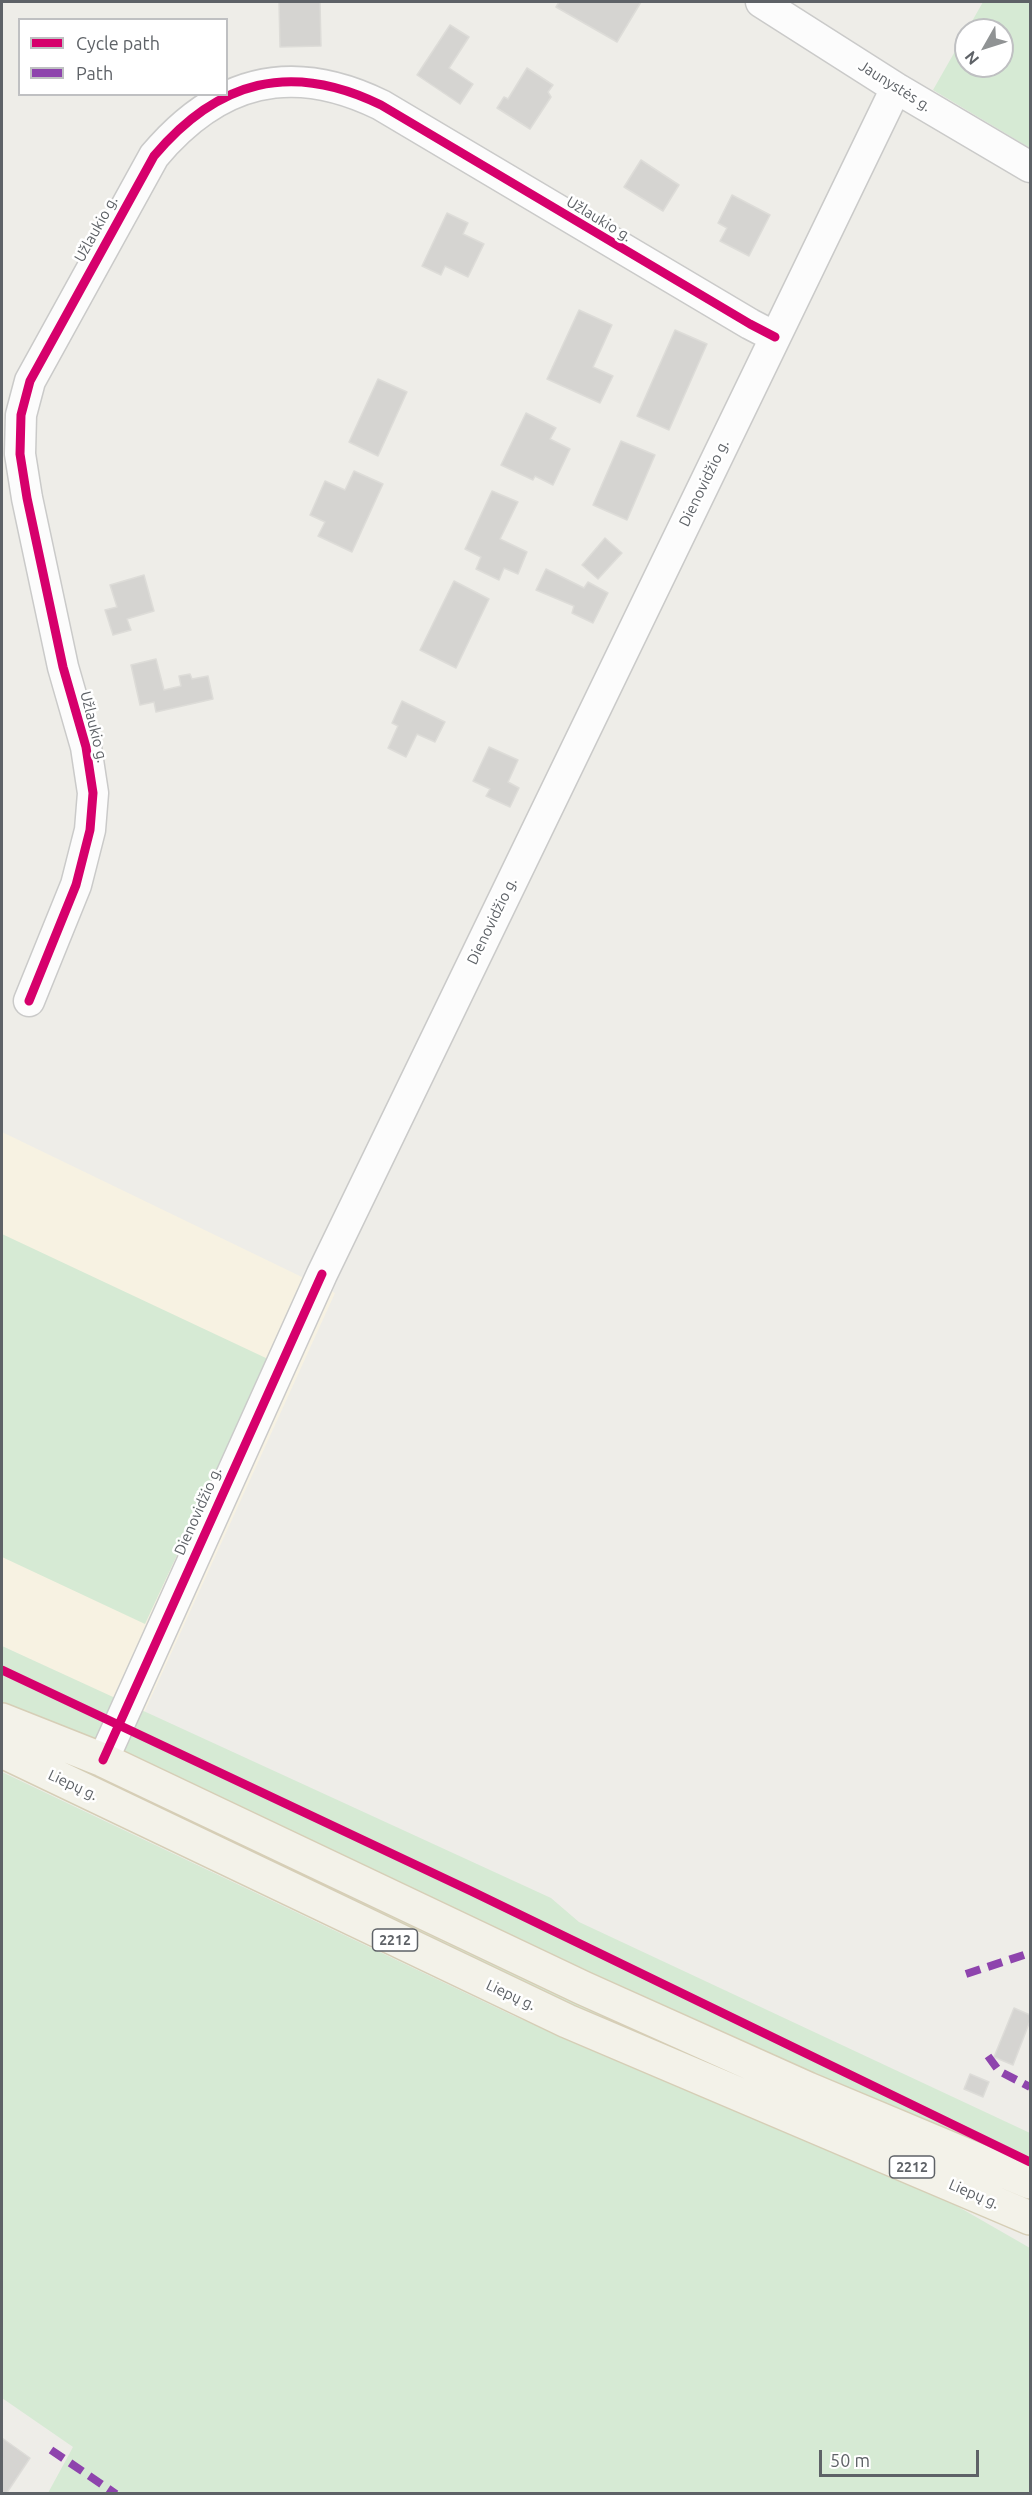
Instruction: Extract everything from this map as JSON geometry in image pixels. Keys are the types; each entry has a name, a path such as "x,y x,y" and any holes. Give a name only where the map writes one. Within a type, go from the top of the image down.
{"main road":[{"name":"2212","path":"2,1720 103,1760 583,1988 808,2089 1030,2182"},
{"name":"Liepų g.","path":"2,1751 567,2021 1030,2218"}],"street":[{"name":"Jaunystės g.","path":"761,2 896,88 1030,168"},
{"name":"Užlaukio g.","path":"228,96 291,80 332,85 356,93 381,105 775,337"},
{"name":"Dienovidžio g.","path":"103,1760 322,1274 896,88"},
{"name":"Užlaukio g.","path":"29,1001 76,885 90,830 93,793 86,747 63,667 27,498 20,454 21,416 30,381 154,156 173,134 206,107 227,96"}],"shaded area":[{"path":"2,1132 335,1293 144,1713 2,1646"}],"green space":[{"path":"983,2 1030,2 1030,148 933,90 954,53 954,78 1014,78 1014,18 974,18"},
{"path":"2,1234 268,1359 145,1624 2,1557"},
{"path":"2,1646 551,1898 579,1922 1030,2133 1030,2159 1022,2157 1018,2164 591,1981 2,1706"},
{"path":"35,1750 89,1771 447,1943 602,2013 1030,2196 1030,2203 511,1983"},
{"path":"2,1772 514,2016 943,2198 1030,2248 1030,2493 48,2493 73,2447 2,2398"}],"building":[{"path":"279,2 320,2 321,46 280,47"},
{"path":"559,2 641,2 617,42 556,7"},
{"path":"450,25 469,37 449,68 473,84 460,104 417,75"},
{"path":"527,68 553,85 548,92 551,97 530,129 497,108 504,97 508,99"},
{"path":"641,160 679,185 663,211 624,187"},
{"path":"732,195 770,215 749,256 720,241 727,228 718,223"},
{"path":"447,213 468,223 463,234 484,244 468,277 445,266 441,275 422,266"},
{"path":"579,310 612,325 593,367 613,376 600,403 547,379"},
{"path":"675,330 707,344 669,430 637,416"},
{"path":"378,379 407,392 378,456 349,442"},
{"path":"526,413 556,428 550,439 570,449 553,485 535,476 533,480 501,465"},
{"path":"621,441 655,455 627,520 593,505"},
{"path":"354,471 383,484 352,552 318,536 325,522 310,515 325,481 345,490"},
{"path":"492,491 518,502 500,539 527,552 518,574 504,568 499,580 476,569 481,557 465,549"},
{"path":"605,538 622,553 598,579 582,565"},
{"path":"546,569 584,588 588,582 608,593 593,623 572,613 574,606 536,590"},
{"path":"144,575 154,611 127,619 131,630 113,635 105,610 117,607 110,585"},
{"path":"454,581 489,599 456,668 420,650"},
{"path":"156,659 164,690 181,686 179,676 190,674 192,679 208,676 213,699 156,712 154,702 140,705 131,665"},
{"path":"402,701 445,722 435,742 417,734 406,757 388,748 398,726 392,723"},
{"path":"489,747 518,760 508,782 519,788 510,807 486,796 490,789 473,781"},
{"path":"1014,2008 1030,2015 1030,2021 1013,2065 994,2057"},
{"path":"970,2074 989,2082 983,2097 964,2089"},
{"path":"2,2438 30,2458 6,2494 2,2494"}],"marked path":[{"path":"966,1974 1030,1953"},
{"path":"988,2056 999,2071 1030,2087"},
{"path":"51,2450 116,2494"}],"cycle path":[{"path":"29,1001 76,885 90,830 93,793 86,747 63,667 27,498 20,454 21,415 30,381 154,156 178,130 204,110 230,95 258,86 286,82 317,84 348,91 381,105 775,337"},
{"path":"103,1760 322,1274"},
{"path":"2,1670 471,1891 1030,2162"}]}
